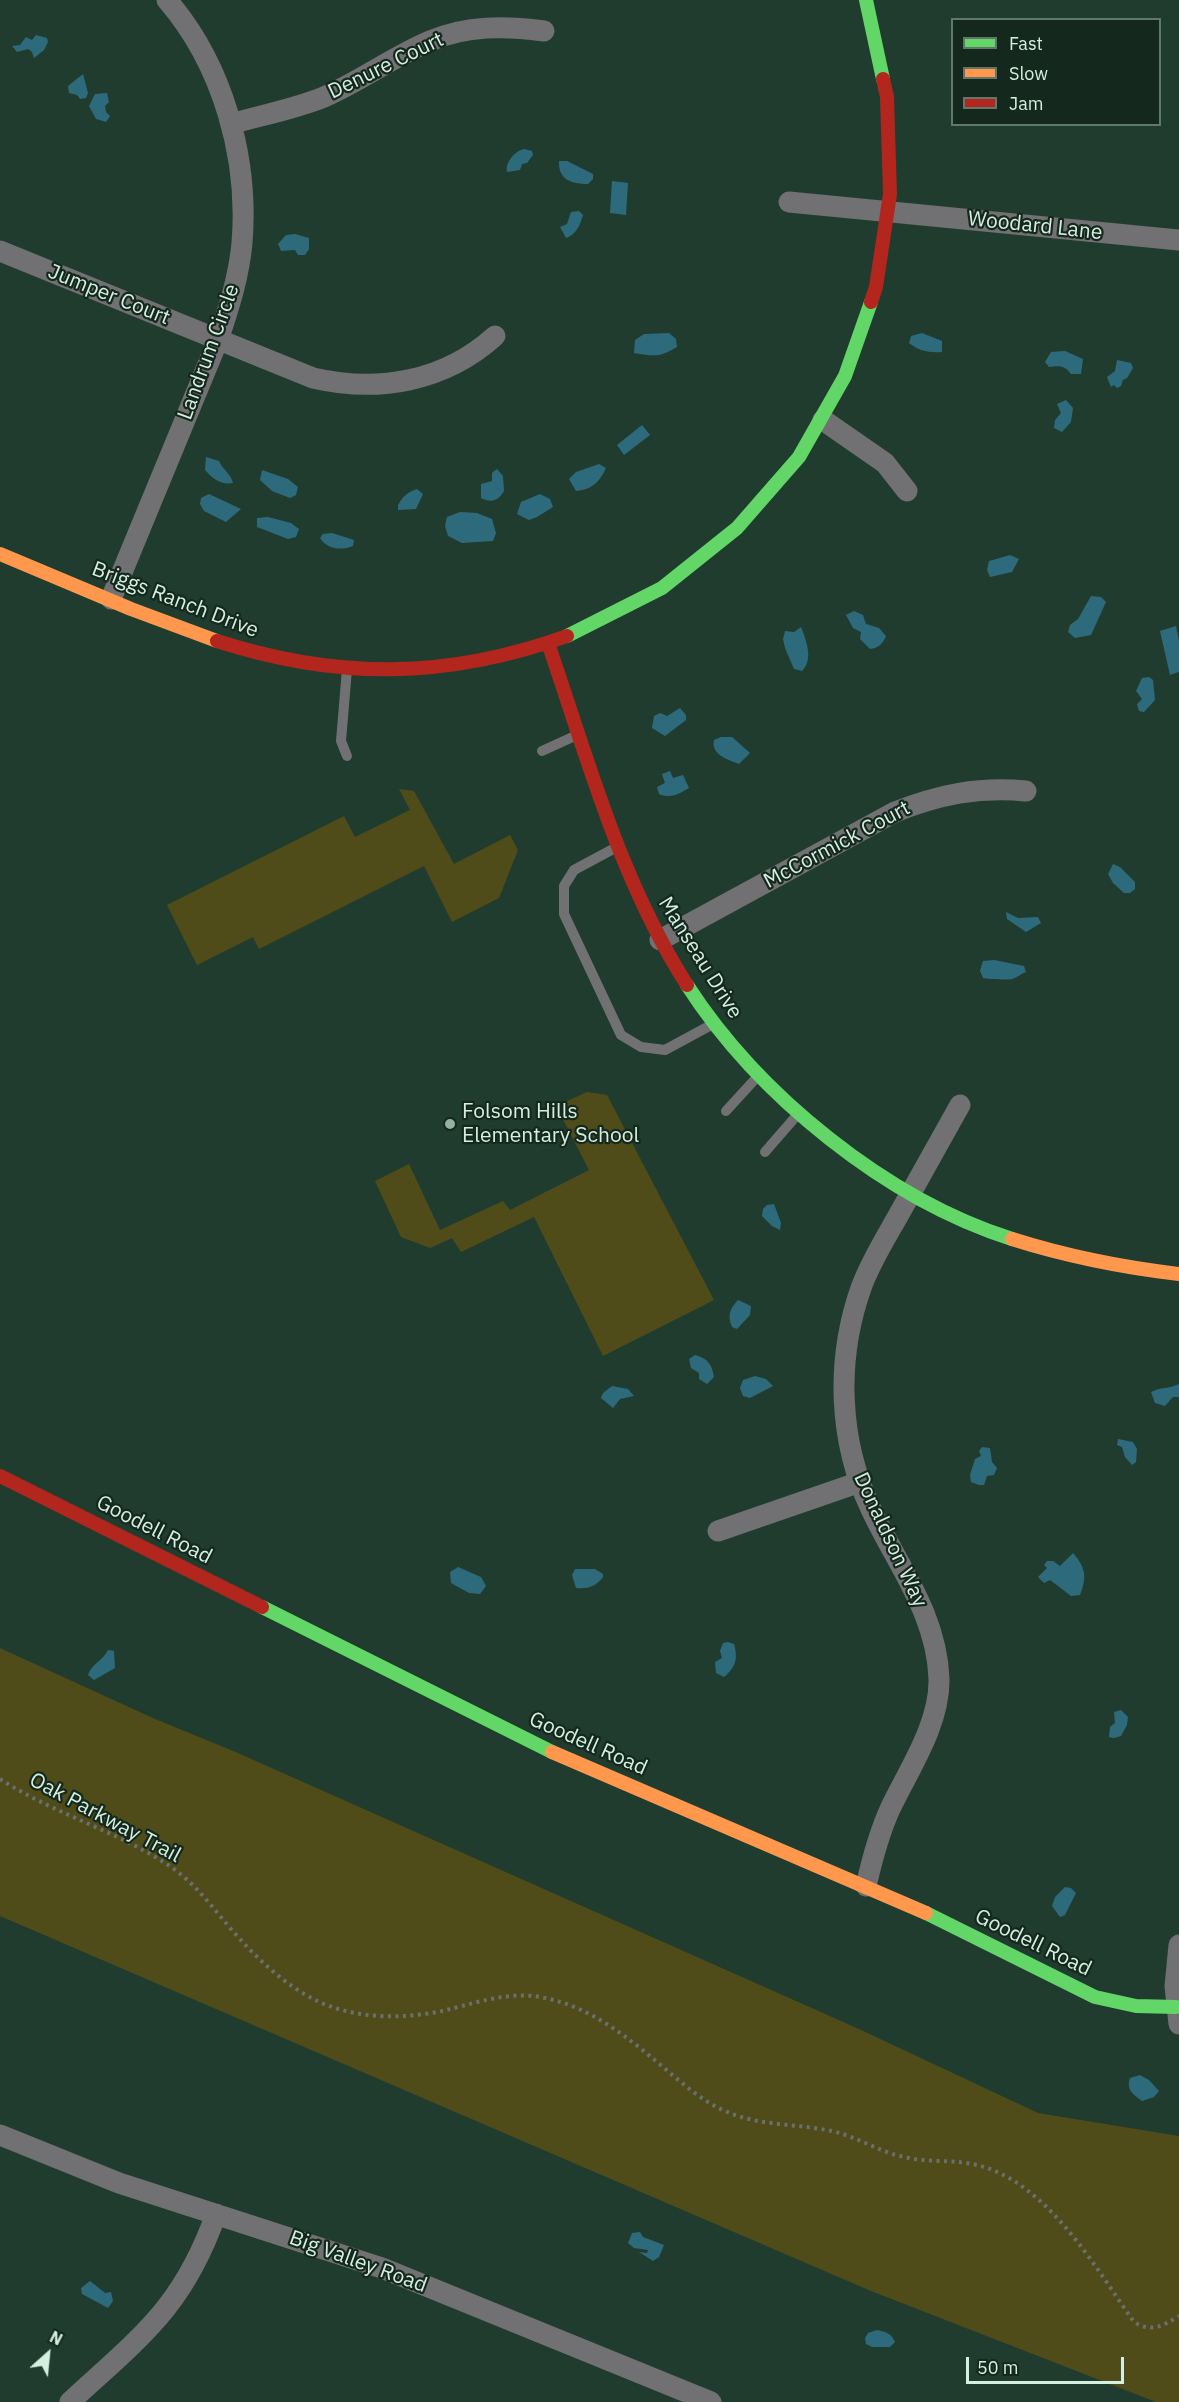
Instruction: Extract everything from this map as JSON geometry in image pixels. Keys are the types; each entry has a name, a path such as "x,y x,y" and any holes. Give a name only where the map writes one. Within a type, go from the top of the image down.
{"street":[{"name":"Landrum Circle","path":"111,600 218,340 233,290 242,244 241,173 231,124 209,67 193,36 167,0"},
{"name":"Briggs Ranch Drive","path":"0,554 205,638 256,654 308,665 347,669 414,669 485,661 548,644 594,625 642,601 672,582 740,525 776,486 823,420 850,365 869,315 883,264 890,212 893,158 890,105 884,69 866,0"},
{"name":"Denure Court","path":"231,124 324,97 414,49 451,34 491,27 544,31"},
{"name":"Woodard Lane","path":"789,202 1179,240"},
{"name":"Jumper Court","path":"0,251 313,378 333,383 372,386 431,375 450,367 484,346 495,336"},
{"path":"823,420 885,463 907,491"},
{"name":"Manseau Drive","path":"548,644 639,900 695,998 759,1076 798,1114 836,1144 911,1193 994,1233 1036,1247 1102,1264 1179,1274"},
{"name":"McCormick Court","path":"660,940 895,812 926,800 959,792 992,789 1026,791"},
{"name":"Donaldson Way","path":"866,1886 875,1849 889,1811 930,1726 939,1682 934,1637 922,1607 870,1508 850,1450 845,1421 844,1376 849,1331 861,1287 881,1246 960,1105"},
{"name":"Goodell Road","path":"0,1476 526,1740 907,1904 1095,1996 1177,2015"},
{"path":"718,1531 860,1482"},
{"path":"1177,2015 1175,1986 1179,1946"},
{"name":"Big Valley Road","path":"0,2135 119,2183 382,2268 711,2402"},
{"path":"70,2402 147,2330 167,2307 192,2269 216,2214"}],"lane":[{"path":"347,669 341,741 347,756"},
{"path":"542,751 579,734"},
{"path":"618,846 574,870 564,886 564,914 621,1035 641,1047 665,1050 714,1023"},
{"path":"726,1111 759,1076"},
{"path":"765,1152 798,1114"}],"path":[{"name":"Oak Parkway Trail","path":"0,1779 42,1802 111,1834 171,1867 202,1893 233,1932 276,1974 290,1985 319,2001 344,2010 369,2015 399,2017 513,1996 539,1997 576,2008 614,2027 690,2089 726,2112 760,2122 834,2131 904,2158 961,2162 981,2166 998,2173 1033,2195 1058,2219 1134,2322 1144,2328 1154,2328 1166,2325 1179,2316"}],"shaded area":[{"path":"399,789 414,791 454,864 510,835 518,850 499,898 452,922 424,866 259,949 253,937 197,965 167,905 344,816 355,837 410,810"},
{"path":"587,1092 607,1095 714,1300 603,1356 534,1217 461,1252 452,1238 430,1248 401,1237 375,1181 409,1164 440,1230 503,1201 510,1210 589,1170 556,1106"},
{"path":"0,1648 155,1719 231,1750 859,2029 1038,2113 1179,2136 1179,2402 1156,2402 871,2291 0,1916"}],"water":[{"path":"36,35 47,38 48,42 44,50 34,58 28,49 17,52 12,46 20,45 26,37 32,40"},
{"path":"83,74 88,93 86,98 80,99 77,95 69,93 68,86"},
{"path":"107,93 109,102 105,106 110,116 106,122 96,119 89,106 95,94"},
{"path":"524,149 532,151 533,155 527,163 522,164 520,170 507,172 511,158"},
{"path":"559,161 567,161 593,174 593,179 588,184 567,180 561,173"},
{"path":"612,181 628,183 626,215 610,213"},
{"path":"579,211 583,215 579,226 572,235 566,238 560,227 567,224 571,212"},
{"path":"295,234 309,238 309,249 305,255 298,255 295,250 281,251 278,244 286,235"},
{"path":"669,333 676,339 677,347 656,355 634,353 635,340 644,334"},
{"path":"922,333 942,341 942,352 924,351 909,343 911,336"},
{"path":"1065,351 1083,359 1081,374 1071,374 1061,367 1049,367 1045,362 1051,352"},
{"path":"1117,360 1131,363 1133,368 1121,386 1117,388 1114,385 1111,387 1107,377 1115,371"},
{"path":"1066,400 1073,408 1071,422 1062,432 1054,428 1055,420 1061,413 1057,404"},
{"path":"642,425 650,435 624,455 617,445"},
{"path":"206,457 219,461 233,483 214,479 205,470"},
{"path":"599,464 606,468 598,481 591,487 576,491 569,479 576,472"},
{"path":"497,469 503,476 504,491 494,500 481,498 481,484 492,481 492,473"},
{"path":"262,470 288,479 298,487 296,495 290,498 272,491 260,480"},
{"path":"417,489 423,494 416,509 398,510 398,505 404,497"},
{"path":"209,494 241,509 226,522 204,511 200,504 201,498"},
{"path":"540,494 550,499 553,507 529,520 517,514 521,502"},
{"path":"460,512 477,513 492,519 496,533 493,541 462,543 448,536 445,526 447,517"},
{"path":"268,517 291,523 299,529 296,537 288,539 257,527 257,518"},
{"path":"332,533 354,540 353,546 335,548 326,545 320,538 323,534"},
{"path":"1010,555 1019,559 1012,572 990,577 987,570 989,561"},
{"path":"1091,596 1101,597 1106,602 1091,635 1075,638 1068,632 1070,625 1078,619"},
{"path":"854,611 863,615 866,624 879,628 886,636 880,645 870,649 860,639 861,632 853,628 846,615"},
{"path":"1176,626 1179,641 1179,672 1170,675 1160,631"},
{"path":"801,627 807,643 808,655 808,661 802,671 794,669 783,639 785,631 794,632"},
{"path":"1149,677 1153,680 1155,700 1144,712 1139,711 1137,704 1142,699 1136,691 1142,678"},
{"path":"680,708 686,715 686,720 665,736 652,728 654,716 660,713 667,716"},
{"path":"721,737 732,737 750,753 739,764 725,758 717,753 714,745 714,740"},
{"path":"670,771 673,778 683,775 689,788 671,796 659,794 657,787 665,783 662,774"},
{"path":"1113,864 1120,867 1135,882 1135,889 1130,893 1124,893 1113,883 1108,874"},
{"path":"1006,912 1018,918 1038,917 1041,923 1026,932 1007,919"},
{"path":"994,960 1024,966 1026,972 1010,979 983,978 980,971 983,961"},
{"path":"774,1204 781,1223 780,1230 762,1216 763,1209 767,1205"},
{"path":"738,1300 751,1306 750,1315 737,1329 732,1327 730,1316 731,1309"},
{"path":"695,1355 706,1360 712,1368 714,1377 707,1384 699,1379 699,1373 691,1368 689,1359"},
{"path":"755,1376 766,1379 773,1386 750,1398 743,1396 740,1388 743,1380"},
{"path":"1179,1384 1179,1397 1173,1397 1165,1406 1155,1403 1151,1392"},
{"path":"612,1386 628,1389 634,1396 620,1399 613,1408 601,1398 603,1393"},
{"path":"1118,1439 1133,1442 1137,1449 1136,1462 1132,1465 1125,1457 1122,1447 1117,1445"},
{"path":"982,1447 990,1448 992,1462 997,1468 994,1475 987,1476 984,1485 979,1485 971,1482 970,1475 975,1459 981,1456 979,1451"},
{"path":"1073,1553 1083,1568 1084,1583 1080,1595 1071,1596 1050,1580 1044,1583 1038,1577 1047,1568 1044,1565 1047,1561 1053,1561 1060,1566"},
{"path":"458,1567 481,1577 486,1586 480,1594 469,1593 451,1583 450,1572"},
{"path":"575,1569 595,1569 603,1574 603,1577 591,1587 576,1588 572,1575"},
{"path":"723,1643 734,1644 736,1658 731,1670 724,1677 716,1673 715,1662 722,1658 720,1651"},
{"path":"108,1650 114,1651 115,1668 94,1680 88,1675"},
{"path":"1121,1710 1128,1717 1127,1725 1121,1736 1109,1737 1110,1727 1115,1723 1114,1712"},
{"path":"1065,1887 1071,1888 1076,1893 1065,1915 1060,1917 1052,1906 1055,1897"},
{"path":"1140,2075 1149,2080 1159,2091 1154,2097 1142,2101 1133,2094 1129,2086 1130,2078"},
{"path":"640,2232 643,2237 664,2245 659,2257 653,2261 639,2252 647,2253 648,2250 634,2248 628,2243 632,2233"},
{"path":"90,2281 105,2293 111,2292 113,2301 108,2308 82,2294 81,2288"},
{"path":"877,2330 888,2333 895,2342 890,2347 872,2347 866,2344 865,2338 868,2333"}],"traffic: fast":[{"path":"866,0 883,79"},
{"path":"567,636 662,588 737,528 799,457 845,376 871,302"},
{"path":"687,985 716,1026 750,1065 788,1103 829,1138 873,1170 918,1198 965,1221 1012,1239"},
{"path":"262,1607 552,1752"},
{"path":"926,1913 1095,1997 1136,2006 1176,2007"}],"traffic: slow":[{"path":"0,554 131,609 217,641"},
{"path":"1012,1239 1094,1261 1179,1274"},
{"path":"552,1752 926,1913"}],"traffic: jam":[{"path":"871,302 876,287 890,194 887,97 883,79"},
{"path":"217,641 262,654 306,663 349,668 392,669 435,667 479,660 567,636"},
{"path":"548,643 607,819 624,861 663,945 687,985"},
{"path":"0,1476 262,1607"}],"place":[{"name":"Folsom Hills Elementary School","path":"450,1124"}]}
